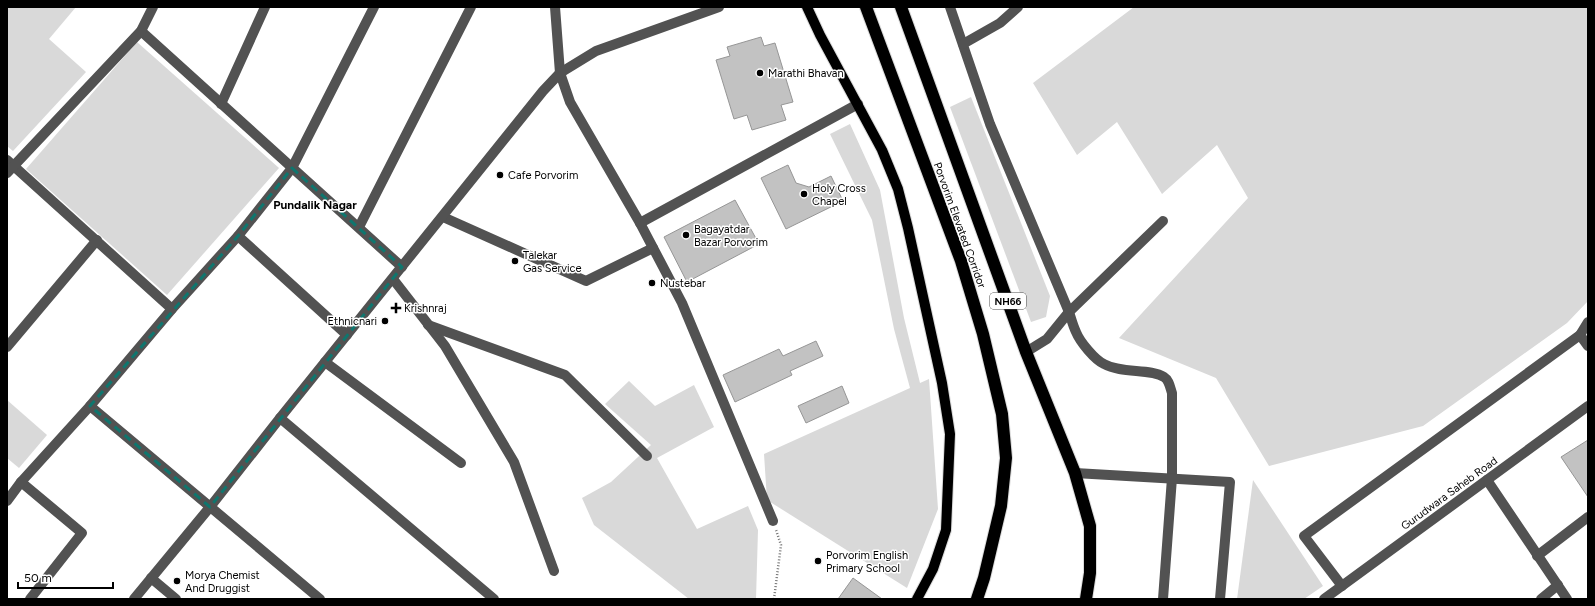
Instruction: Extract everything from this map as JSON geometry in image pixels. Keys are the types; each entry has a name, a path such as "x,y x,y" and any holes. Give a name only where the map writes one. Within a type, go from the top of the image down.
{"highway":[{"name":"Porvorim Elevated Corridor","path":"866,7 961,261 983,334 1002,414 1006,458 1000,506 984,578 977,599"},
{"name":"NH66","path":"901,7 1026,352 1075,473 1090,526 1090,573 1086,599"}],"main road":[{"path":"807,7 820,35 882,150 899,195 908,228 942,383 950,434 946,530 933,569 917,599"}],"street":[{"path":"7,173 11,162 141,31 153,7"},
{"path":"221,104 265,7"},
{"path":"7,501 21,482 90,406 172,309 238,236 292,168 374,7"},
{"path":"358,227 471,7"},
{"path":"555,7 560,73 570,102 640,223 682,303 773,521"},
{"path":"134,599 210,507 543,91 560,73 596,51 719,7"},
{"path":"950,7 990,124 1069,312 1076,333 1088,350 1102,364 1117,370 1156,373 1165,377 1170,385 1172,393 1172,478 1163,599"},
{"path":"963,44 1000,23 1018,7"},
{"path":"141,31 402,267"},
{"path":"640,223 858,104"},
{"path":"11,162 172,309"},
{"path":"443,217 586,281 653,248"},
{"path":"1026,352 1047,340 1069,312 1163,221"},
{"path":"238,236 347,335"},
{"path":"7,347 96,240"},
{"path":"393,279 444,346 514,462 554,570"},
{"path":"1342,586 1304,536 1580,335 1588,322"},
{"path":"428,325 565,375 647,456"},
{"path":"1580,335 1588,346"},
{"path":"325,362 461,463"},
{"path":"90,406 320,599"},
{"name":"Gurudwara Saheb Road","path":"1324,599 1588,406"},
{"path":"280,418 494,599"},
{"path":"1075,473 1230,482 1220,599"},
{"path":"1487,480 1537,556 1568,599"},
{"path":"21,482 82,533 30,599"},
{"path":"1537,556 1588,517"},
{"path":"151,578 176,599"},
{"path":"1541,599 1558,585"}],"path":[{"path":"773,521 781,545 774,599"}],"highlighted area":[{"path":"292,168 402,267 210,507 90,406 238,236"}],"shaded area":[{"path":"7,7 76,7 49,39 86,72 13,151 7,146"},
{"path":"1134,7 1588,7 1588,301 1567,323 1423,426 1269,466 1216,378 1119,338 1248,198 1217,145 1162,194 1117,122 1077,155 1033,83"},
{"path":"137,42 279,168 167,295 26,169"},
{"path":"971,97 1050,296 1046,317 1031,322 950,107"},
{"path":"850,124 880,190 904,318 920,383 929,379 938,509 907,588 767,500 764,454 910,388 894,329 872,220 830,134"},
{"path":"629,381 655,406 694,385 714,427 657,458 697,529 748,506 758,530 756,599 689,599 594,525 582,498 611,482 651,445 605,404"},
{"path":"7,400 47,435 19,468 7,458"},
{"path":"1253,480 1323,586 1304,599 1237,599"}],"building":[{"path":"761,37 764,46 775,43 793,102 781,105 786,120 752,130 747,115 734,119 716,60 730,56 727,47"},
{"name":"Holy Cross Chapel","path":"788,165 796,183 809,187 831,176 843,201 786,229 761,178"},
{"path":"735,200 759,244 687,282 664,237"},
{"path":"816,341 823,356 790,371 792,375 735,402 723,375 779,349 783,356"},
{"path":"842,386 849,403 806,423 798,406"},
{"path":"1588,440 1588,497 1561,457"},
{"path":"853,578 882,599 838,599"}],"place":[{"name":"Marathi Bhavan","path":"760,73"},
{"name":"Cafe Porvorim","path":"500,175"},
{"name":"Holy Cross Chapel","path":"804,194"},
{"name":"Bagayatdar Bazar Porvorim","path":"686,235"},
{"name":"Talekar Gas Service","path":"515,261"},
{"name":"Nustebar","path":"652,283"},
{"name":"Krishnraj","path":"396,308"},
{"name":"Ethnicnari","path":"385,321"},
{"name":"Porvorim English Primary School","path":"818,561"},
{"name":"Morya Chemist And Druggist","path":"177,581"}],"district":[{"name":"Pundalik Nagar","path":"315,205"}]}
